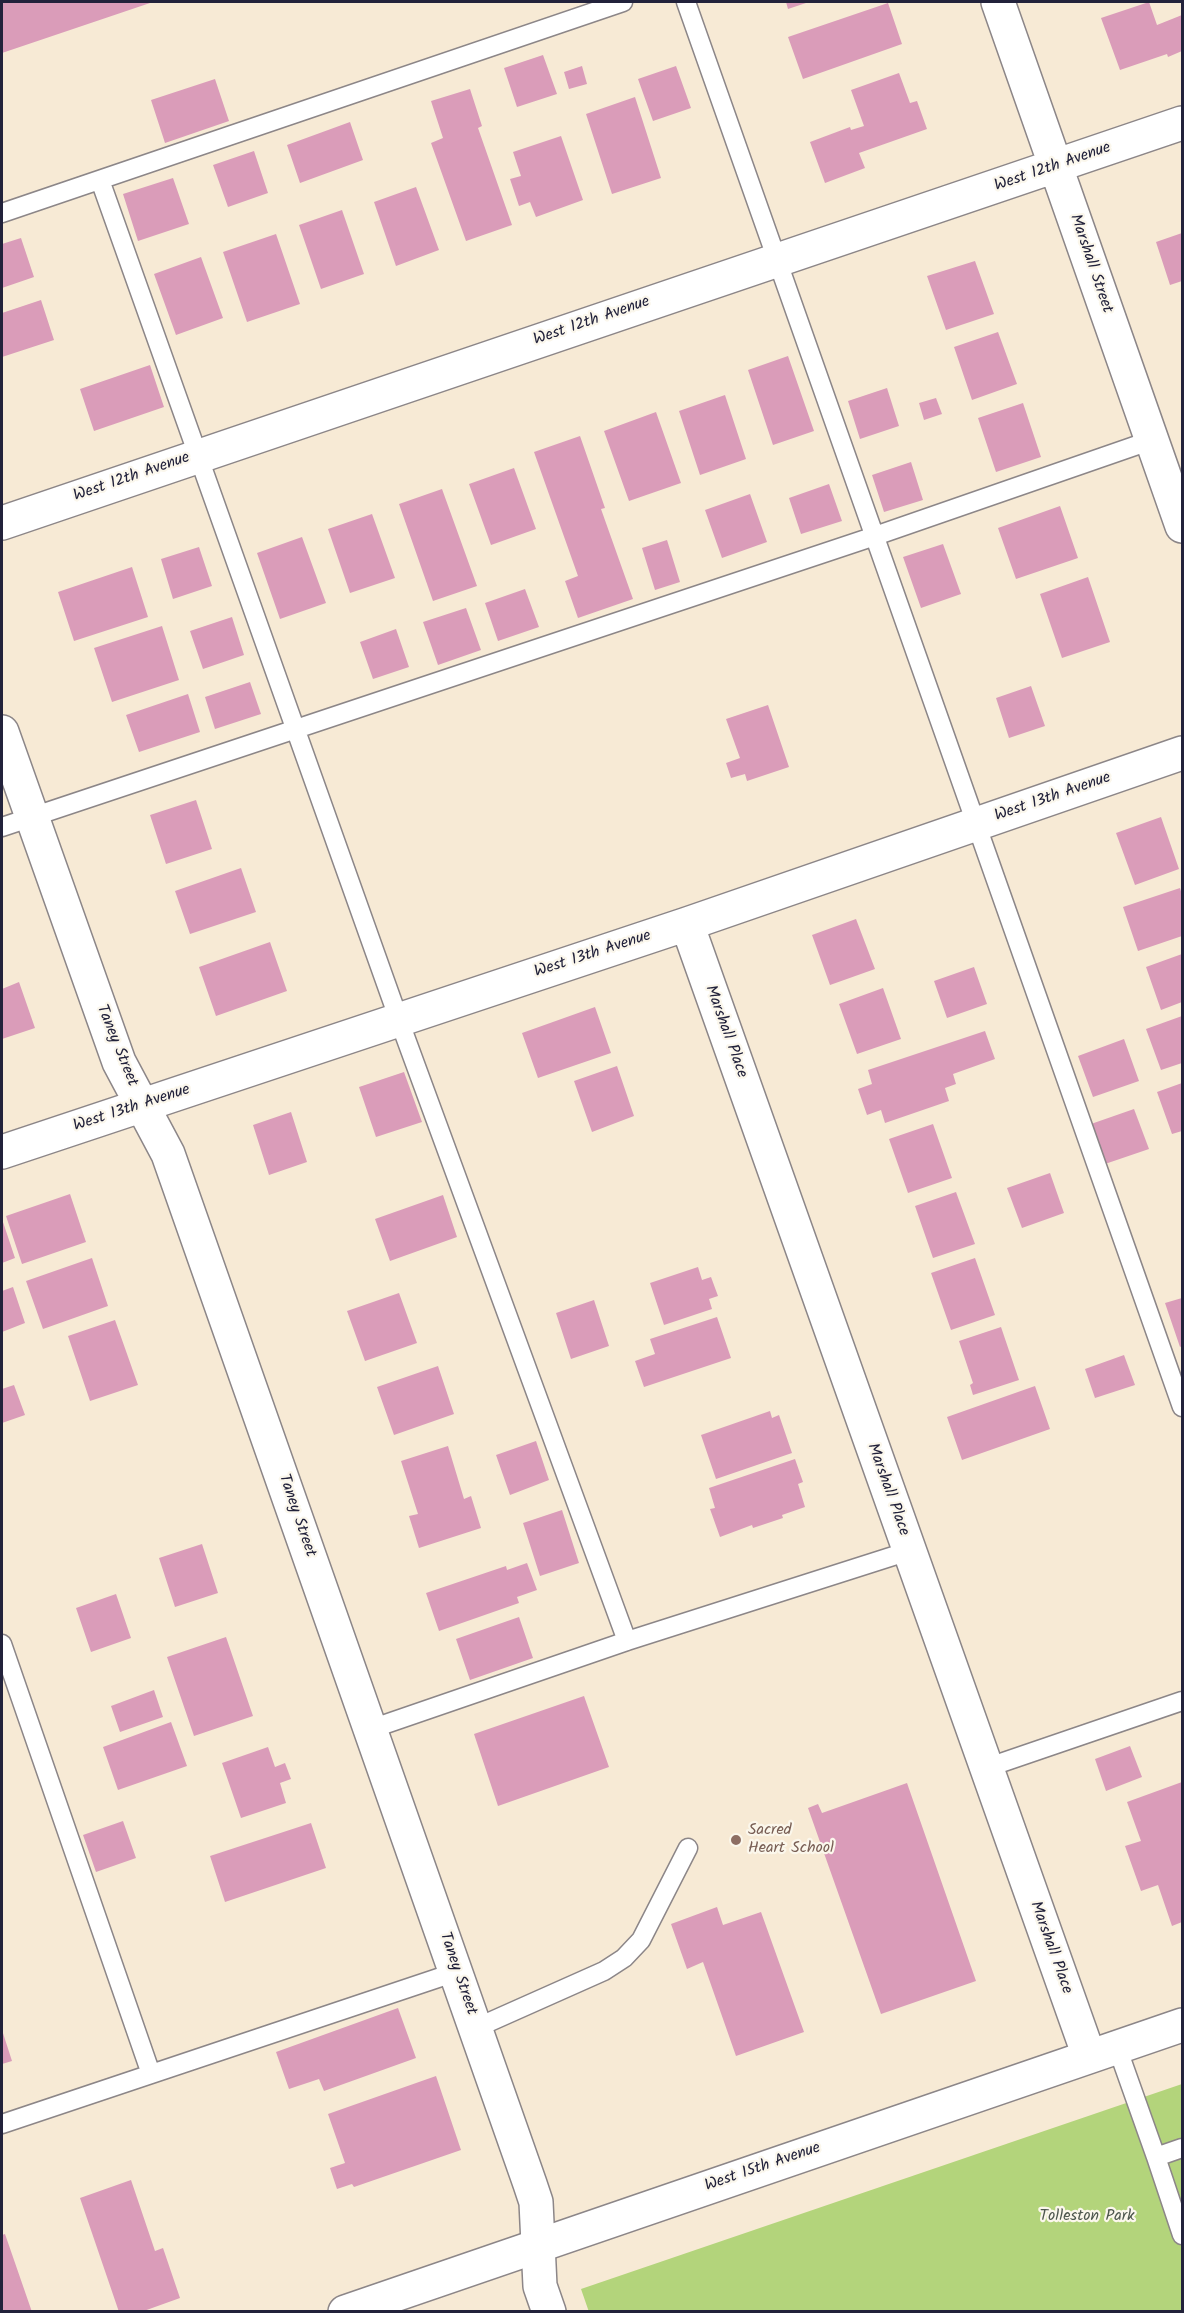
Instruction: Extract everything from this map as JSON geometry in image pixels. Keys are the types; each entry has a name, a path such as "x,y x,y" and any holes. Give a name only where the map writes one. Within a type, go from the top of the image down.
{"street":[{"name":"Marshall Street","path":"998,2 1182,526"},
{"name":"West 12th Avenue","path":"2,523 1182,123"},
{"name":"Taney Street","path":"2,732 119,1062 168,1154 476,2028 536,2202 540,2245 540,2286 549,2312"},
{"name":"West 13th Avenue","path":"2,1152 687,924 1182,753"},
{"name":"Marshall Place","path":"687,924 986,1768 1103,2052"},
{"name":"West 15th Avenue","path":"345,2312 1182,2025"}],"lane":[{"path":"2,213 623,2"},
{"path":"686,2 1182,1407"},
{"path":"100,180 399,1020 627,1641"},
{"path":"2,827 875,536 1152,440"},
{"path":"371,1729 627,1641 909,1551"},
{"path":"2,1644 151,2074"},
{"path":"986,1768 1182,1701"},
{"path":"476,2028 604,1971 624,1958 642,1940 688,1848"},
{"path":"2,2124 456,1972"},
{"path":"1103,2052 1156,2157 1182,2235"},
{"path":"1156,2157 1182,2148"}],"green space":[{"name":"Tolleston Park","path":"1182,2084 1182,2311 589,2312 581,2289"}],"building":[{"path":"2,2 153,2 2,53"},
{"path":"786,2 809,2 788,9"},
{"path":"1149,2 1157,25 1182,15 1182,51 1120,70 1101,18"},
{"path":"888,3 902,44 803,79 788,37"},
{"path":"543,55 557,94 517,107 504,68"},
{"path":"582,66 587,84 569,89 564,72"},
{"path":"676,66 691,108 653,121 638,79"},
{"path":"899,73 910,103 917,101 927,129 859,153 865,168 825,183 810,142 850,127 851,130 864,126 851,90"},
{"path":"215,79 229,121 165,143 151,100"},
{"path":"470,89 482,126 478,128 512,225 466,241 431,143 443,138 431,101"},
{"path":"635,97 661,178 612,194 586,114"},
{"path":"350,122 363,160 300,183 287,145"},
{"path":"561,136 583,200 536,217 530,202 519,206 510,179 521,176 513,152"},
{"path":"254,151 268,193 228,207 213,165"},
{"path":"173,178 189,224 138,241 123,194"},
{"path":"416,187 439,250 396,266 374,202"},
{"path":"342,210 364,274 321,289 299,225"},
{"path":"1182,233 1182,281 1170,285 1156,242"},
{"path":"276,234 300,304 247,322 223,252"},
{"path":"21,238 34,277 2,288 2,244"},
{"path":"201,257 223,318 176,335 154,274"},
{"path":"975,261 994,314 946,330 927,276"},
{"path":"41,300 54,340 2,357 2,313"},
{"path":"998,332 1017,384 972,400 954,347"},
{"path":"788,356 814,431 773,445 748,370"},
{"path":"150,365 164,407 94,431 80,389"},
{"path":"887,388 899,426 860,439 848,401"},
{"path":"725,395 746,459 700,475 679,411"},
{"path":"936,398 942,414 924,420 919,403"},
{"path":"1023,403 1041,457 996,472 978,418"},
{"path":"656,412 681,483 629,501 604,431"},
{"path":"580,436 605,508 601,509 633,599 578,618 565,581 578,576 534,452"},
{"path":"911,462 923,500 884,512 872,475"},
{"path":"514,468 536,529 491,545 469,484"},
{"path":"829,484 842,521 801,534 789,498"},
{"path":"442,489 477,586 433,601 399,504"},
{"path":"750,494 767,542 722,558 705,510"},
{"path":"1060,506 1078,558 1016,579 998,528"},
{"path":"372,514 395,578 350,593 328,529"},
{"path":"302,537 326,603 280,619 257,553"},
{"path":"667,540 680,582 655,590 642,548"},
{"path":"943,544 961,594 921,608 903,557"},
{"path":"199,547 212,586 173,599 161,559"},
{"path":"132,567 148,617 74,641 58,592"},
{"path":"1088,577 1110,642 1062,658 1040,594"},
{"path":"525,589 539,627 498,641 485,603"},
{"path":"466,608 481,650 438,665 423,622"},
{"path":"232,617 244,655 203,669 190,631"},
{"path":"162,626 179,680 112,702 94,648"},
{"path":"396,629 409,667 373,679 360,642"},
{"path":"250,682 261,714 215,729 205,697"},
{"path":"1031,686 1045,726 1009,738 996,698"},
{"path":"188,694 200,732 139,752 126,715"},
{"path":"768,705 789,767 747,781 745,774 731,778 726,763 740,758 726,719"},
{"path":"196,800 212,849 166,864 150,815"},
{"path":"1161,817 1179,869 1135,885 1116,833"},
{"path":"241,868 256,912 190,934 175,891"},
{"path":"1180,888 1182,936 1138,951 1123,907"},
{"path":"856,919 875,969 830,985 812,935"},
{"path":"270,942 287,991 216,1016 199,967"},
{"path":"1182,954 1182,1002 1161,1010 1146,967"},
{"path":"974,967 987,1004 947,1018 934,981"},
{"path":"19,982 35,1028 2,1039 2,989"},
{"path":"883,988 901,1039 857,1054 839,1004"},
{"path":"595,1007 611,1053 538,1078 522,1033"},
{"path":"1182,1016 1182,1063 1161,1070 1146,1029"},
{"path":"985,1031 995,1059 953,1074 956,1084 945,1088 949,1101 885,1123 881,1110 867,1115 858,1089 872,1084 868,1070"},
{"path":"1124,1039 1139,1081 1093,1097 1078,1056"},
{"path":"617,1066 634,1116 592,1132 574,1081"},
{"path":"404,1072 422,1122 376,1137 359,1087"},
{"path":"1182,1083 1182,1131 1172,1134 1157,1092"},
{"path":"1134,1109 1149,1149 1105,1164 1091,1124"},
{"path":"291,1112 307,1162 269,1175 253,1125"},
{"path":"933,1124 952,1178 908,1193 889,1139"},
{"path":"1050,1173 1064,1213 1022,1228 1007,1188"},
{"path":"956,1192 975,1244 933,1258 915,1206"},
{"path":"70,1194 86,1242 22,1264 6,1216"},
{"path":"443,1195 457,1237 390,1261 375,1219"},
{"path":"2,1219 15,1258 2,1263"},
{"path":"92,1258 108,1306 43,1329 26,1281"},
{"path":"975,1258 995,1315 951,1330 931,1273"},
{"path":"698,1267 702,1280 711,1277 718,1296 709,1299 712,1309 664,1325 650,1283"},
{"path":"13,1287 25,1323 2,1332 2,1291"},
{"path":"399,1293 417,1343 365,1361 347,1311"},
{"path":"1182,1298 1182,1346 1180,1347 1165,1303"},
{"path":"594,1300 609,1346 571,1359 556,1313"},
{"path":"717,1317 731,1358 644,1387 635,1361 655,1354 650,1339"},
{"path":"115,1320 138,1385 90,1401 68,1336"},
{"path":"1001,1327 1019,1380 973,1395 970,1385 973,1383 959,1341"},
{"path":"1124,1355 1135,1385 1095,1398 1085,1369"},
{"path":"438,1366 454,1414 394,1435 377,1387"},
{"path":"14,1385 25,1415 2,1423 2,1389"},
{"path":"1035,1386 1050,1429 962,1460 947,1417"},
{"path":"770,1411 772,1418 779,1415 792,1453 716,1479 701,1435"},
{"path":"536,1441 549,1480 510,1495 496,1455"},
{"path":"448,1446 464,1499 471,1496 481,1528 419,1548 409,1516 418,1514 401,1461"},
{"path":"795,1459 803,1482 798,1484 805,1507 782,1515 783,1518 753,1528 752,1525 720,1537 710,1509 715,1508 709,1488"},
{"path":"562,1510 579,1563 540,1576 523,1523"},
{"path":"202,1544 218,1593 175,1607 159,1558"},
{"path":"527,1563 537,1590 517,1597 519,1603 439,1631 426,1593 506,1566 507,1570"},
{"path":"116,1594 131,1638 91,1652 76,1608"},
{"path":"519,1617 533,1658 470,1680 456,1639"},
{"path":"226,1637 253,1716 194,1736 167,1657"},
{"path":"154,1690 163,1717 120,1732 111,1706"},
{"path":"584,1696 609,1767 498,1806 474,1734"},
{"path":"171,1722 187,1766 118,1790 103,1747"},
{"path":"1130,1746 1142,1777 1106,1791 1095,1759"},
{"path":"268,1747 275,1767 285,1763 291,1779 280,1783 286,1803 241,1818 222,1763"},
{"path":"1182,1782 1182,1922 1172,1926 1158,1885 1141,1891 1125,1846 1141,1841 1127,1802"},
{"path":"907,1783 976,1981 881,2014 808,1808 818,1804 822,1813"},
{"path":"123,1821 136,1858 96,1872 83,1835"},
{"path":"311,1823 326,1868 225,1902 210,1856"},
{"path":"717,1907 723,1925 761,1912 804,2032 736,2056 703,1962 687,1969 671,1924"},
{"path":"398,2008 416,2058 324,2091 319,2079 289,2089 276,2052"},
{"path":"2,2030 12,2061 2,2064"},
{"path":"436,2076 461,2150 354,2187 352,2184 337,2189 330,2168 345,2163 328,2114"},
{"path":"131,2180 155,2251 163,2248 180,2298 141,2312 119,2312 80,2198"},
{"path":"5,2234 32,2312 2,2312 2,2235"}],"place":[{"name":"Sacred Heart School","path":"736,1840"}]}
